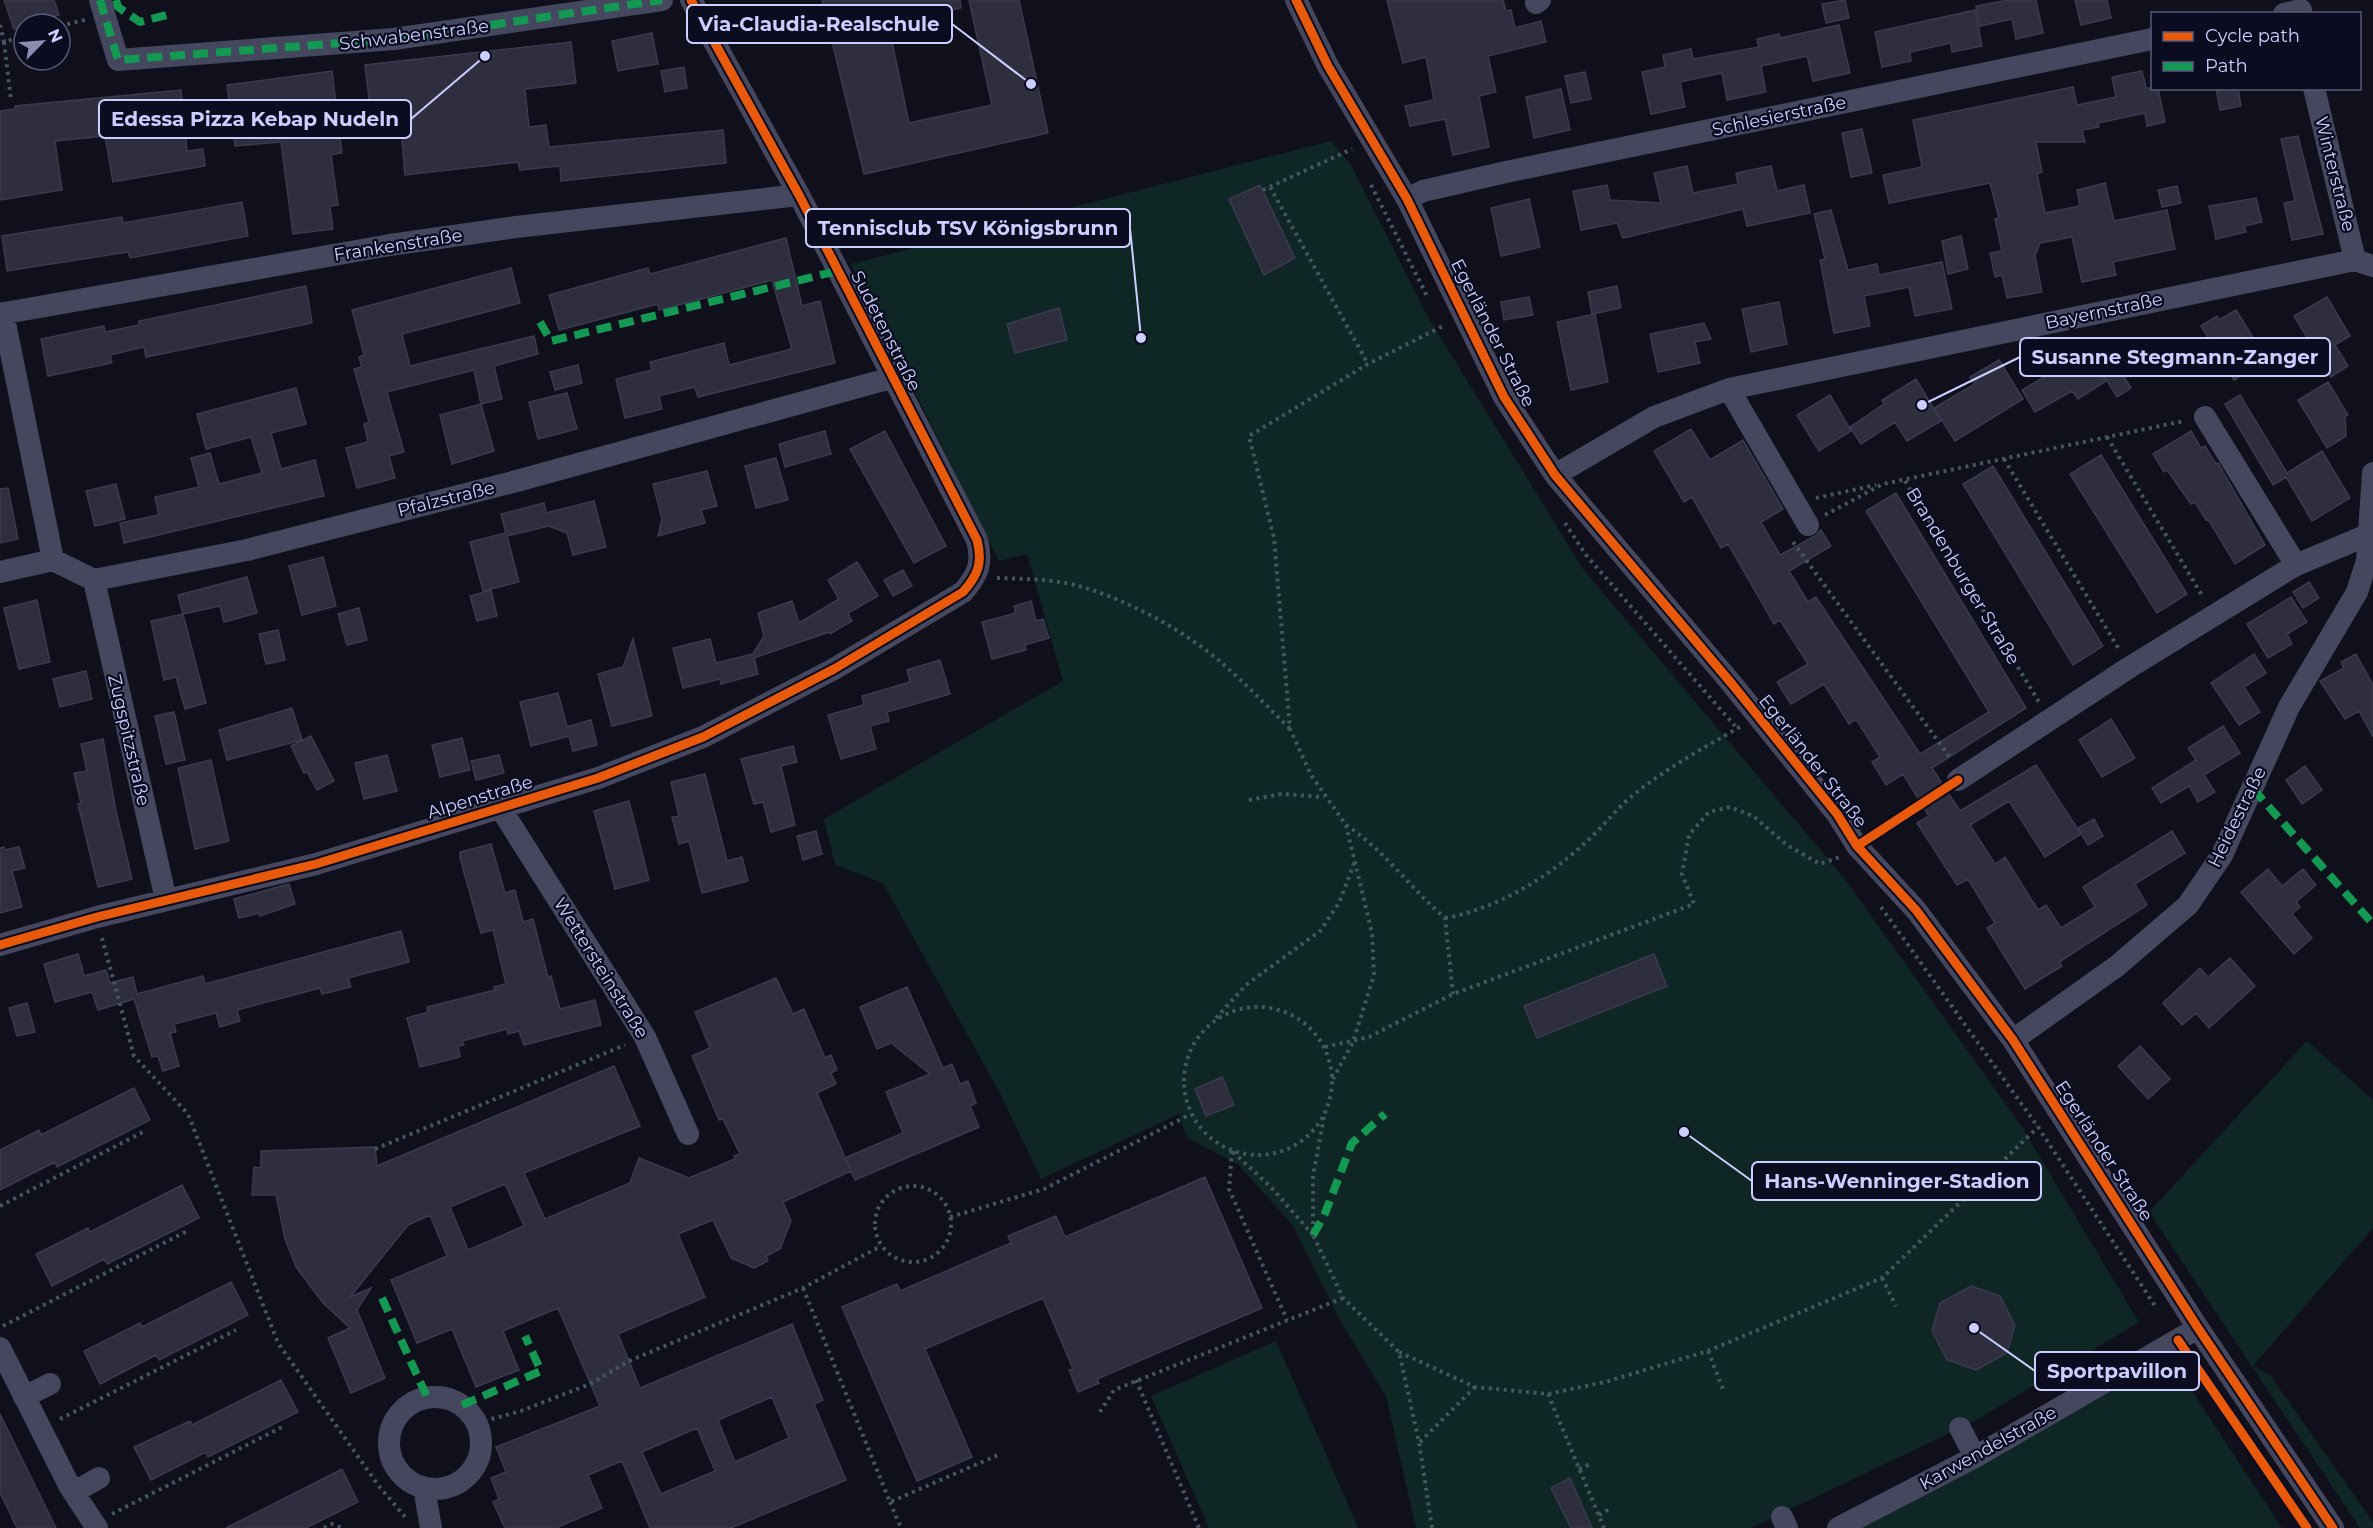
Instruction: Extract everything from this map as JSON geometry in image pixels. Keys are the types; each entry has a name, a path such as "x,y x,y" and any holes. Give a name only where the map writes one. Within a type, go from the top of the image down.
{"street":[{"name":"Schwabenstraße","path":"100,0 118,60 394,39 662,0"},
{"name":"Sudetenstraße","path":"691,0 799,195 891,378 977,540 981,558 976,578"},
{"name":"Egerländer Straße","path":"1296,0 1328,66 1407,198 1504,397 1555,475 1738,692 1837,814 1857,846 1916,910 2013,1040 2198,1328 2333,1528"},
{"name":"Schlesierstraße","path":"1407,198 1423,191 1506,172 2151,39"},
{"name":"Winterstraße","path":"2315,90 2364,263"},
{"name":"Frankenstraße","path":"2,313 390,245 516,227 799,195"},
{"name":"Bayernstraße","path":"1555,475 1654,417 1729,389 2364,263"},
{"path":"2,313 53,560"},
{"name":"Pfalzstraße","path":"94,580 247,550 513,482 891,378"},
{"path":"1729,389 1808,525"},
{"path":"2205,417 2296,565"},
{"name":"Heidestraße","path":"2013,1040 2117,966 2188,905 2222,855 2289,706 2356,592 2370,562 2373,473"},
{"path":"1961,778 2130,667 2296,565 2370,534"},
{"path":"0,572 53,560 94,580"},
{"name":"Alpenstraße","path":"0,945 97,917 316,864 598,778 703,737 834,669 963,592 976,578"},
{"name":"Zugspitzstraße","path":"94,580 166,900"},
{"name":"Wettersteinstraße","path":"501,808 645,1037 688,1134"},
{"name":"Karwendelstraße","path":"1838,1528 1975,1457 2198,1328"},
{"path":"0,1348 74,1492 96,1526"},
{"path":"24,1396 50,1384"},
{"path":"427,1397 439,1397 462,1405 477,1423 481,1437 480,1452 475,1466 466,1478 439,1489 424,1488 410,1481 399,1471 392,1457 389,1441 392,1426 400,1413 412,1403 427,1397"},
{"path":"1960,1428 1975,1457"},
{"path":"74,1492 99,1478"},
{"path":"424,1488 430,1528"}],"path":[{"path":"0,25 11,100"},
{"path":"4,42 12,40"},
{"path":"1263,190 1352,149"},
{"path":"1270,187 1368,364"},
{"path":"1443,327 1368,364 1248,436 1274,538 1290,729 1311,776 1346,825 1360,834 1420,897 1445,918 1454,994"},
{"path":"2107,437 2214,615"},
{"path":"2004,459 2130,667"},
{"path":"1795,502 1905,481"},
{"path":"1883,484 1790,537 1961,778"},
{"path":"976,578 1039,579 1078,586 1108,596 1163,622 1223,663 1290,729"},
{"path":"1445,918 1458,916 1535,884 1586,842 1631,796 1676,765 1737,729"},
{"path":"1249,800 1281,794 1325,798"},
{"path":"1325,1047 1369,1037 1454,994 1694,904 1682,874 1689,835 1709,812 1730,807 1753,816 1786,845 1820,864 1844,855"},
{"path":"1333,1079 1353,1042 1374,975 1372,933 1346,825"},
{"path":"1355,860 1339,903 1320,931 1246,984 1200,1034 1189,1052 1183,1073 1184,1094 1191,1114 1202,1130 1216,1143 1232,1151 1271,1187 1313,1235 1343,1298 1399,1353 1475,1387 1548,1394 1605,1383 1708,1351 1882,1278 2038,1127 2054,1105"},
{"path":"97,917 134,1056 188,1114 278,1343 378,1485 407,1520"},
{"path":"1215,1019 1238,1008 1264,1006 1288,1012 1310,1026 1325,1047 1333,1079 1331,1098 1324,1115 1312,1133 1295,1146 1275,1154 1254,1155 1232,1151"},
{"path":"375,1149 645,1037"},
{"path":"950,1217 1044,1189 1191,1114"},
{"path":"1313,1235 1313,1176 1324,1115"},
{"path":"0,1206 145,1131"},
{"path":"1232,1151 1229,1189 1287,1320"},
{"path":"903,1186 928,1188 938,1195 950,1217 951,1230 946,1242 939,1252 928,1259 915,1262 902,1261 891,1256 876,1235 875,1217 883,1199 892,1191 903,1186"},
{"path":"0,1327 189,1230"},
{"path":"477,1423 521,1411 590,1384 629,1361 803,1288 882,1246"},
{"path":"1882,1278 1896,1306"},
{"path":"803,1288 901,1528"},
{"path":"1100,1413 1114,1390 1343,1298"},
{"path":"40,1428 236,1330"},
{"path":"1708,1351 1723,1389"},
{"path":"1399,1353 1419,1442 1432,1528"},
{"path":"1136,1380 1199,1528"},
{"path":"1419,1442 1475,1387"},
{"path":"1548,1394 1604,1528"},
{"path":"96,1526 282,1427"},
{"path":"890,1502 998,1455"},
{"path":"1579,1469 1590,1464"},
{"path":"1599,1515 1611,1508"},
{"path":"324,1528 332,1524 342,1528"}],"green space":[{"path":"1331,141 1351,165 1428,317 1583,569 1844,878 2022,1127 2139,1322 1975,1421 1751,1528 1416,1528 1386,1396 1340,1320 1293,1226 1238,1164 1187,1138 1179,1114 1041,1179 1001,1095 883,883 835,865 824,819 1063,681 1027,554 999,561 851,264"},
{"path":"2307,1041 2373,1100 2373,1228 2253,1366 2270,1375 2373,1522 2373,1528 2360,1528 2149,1212"},
{"path":"1276,1341 1358,1527 1356,1528 1209,1528 1151,1396"},
{"path":"2155,1354 2190,1388 2282,1528 1838,1528"}],"building":[{"path":"4,0 54,0 58,12 12,12 12,23"},
{"path":"822,0 960,0 961,8 888,23 909,123 992,105 969,0 1019,0 1048,133 864,174"},
{"path":"1387,0 1503,0 1506,11 1511,10 1515,28 1541,21 1546,42 1488,56 1496,92 1479,96 1489,147 1453,155 1445,119 1410,126 1405,106 1434,100 1426,57 1403,63"},
{"path":"1845,0 1849,18 1826,23 1822,4"},
{"path":"2008,0 2036,0 2043,33 2016,39 2012,19 1980,26 1976,6"},
{"path":"2075,0 2107,0 2111,18 2081,25"},
{"path":"1975,10 1982,46 1952,52 1951,43 1910,52 1911,61 1882,67 1875,32"},
{"path":"1839,25 1850,73 1813,81 1807,56 1761,66 1766,92 1727,100 1722,73 1680,82 1685,107 1651,114 1642,72 1665,67 1663,55 1691,49 1693,59 1759,47 1757,39 1779,34 1780,38"},
{"path":"652,33 658,64 618,71 612,41"},
{"path":"571,42 576,83 525,89 529,127 546,125 549,147 723,130 726,163 561,181 560,166 520,170 518,162 405,175 399,105 370,108 365,65"},
{"path":"684,67 687,88 665,92 661,71"},
{"path":"332,71 342,153 331,155 338,205 330,206 333,229 293,234 281,142 235,146 227,85"},
{"path":"2142,71 2146,88 2158,90 2165,122 2147,126 2145,113 2098,123 2099,127 2082,130 2085,142 2036,142 2042,172 2037,174 2045,213 2080,206 2077,190 2105,183 2114,221 2167,210 2175,249 2113,262 2116,275 2082,282 2072,237 2040,243 2035,256 2042,292 2007,298 2002,275 1995,277 1990,253 2002,251 1995,219 1999,218 1990,183 1889,203 1883,175 1922,167 1913,120 2073,87 2077,105 2116,97 2112,77"},
{"path":"1585,72 1591,99 1571,103 1565,76"},
{"path":"1561,89 1570,130 1534,138 1526,97"},
{"path":"181,90 187,151 203,149 205,166 113,182 105,136 55,141 62,190 0,200 0,111 15,109 15,106"},
{"path":"2216,90 2238,90 2241,106 2220,110"},
{"path":"1862,129 1872,173 1851,177 1842,133"},
{"path":"2298,136 2323,234 2292,240 2284,203 2295,201 2281,139"},
{"path":"1687,166 1693,193 1738,184 1736,173 1771,166 1777,191 1804,185 1810,213 1747,226 1743,209 1623,238 1617,223 1581,230 1573,191 1607,185 1610,200 1661,203 1654,173"},
{"path":"1260,185 1295,258 1264,275 1229,199"},
{"path":"2177,186 2181,203 2162,207 2158,190"},
{"path":"2256,198 2262,222 2244,226 2246,232 2216,239 2209,206"},
{"path":"1529,199 1540,247 1501,256 1491,208"},
{"path":"242,202 248,236 130,258 128,252 7,271 2,236 122,217 123,223"},
{"path":"1831,210 1848,270 1877,264 1879,275 1942,262 1952,309 1915,316 1909,287 1864,296 1870,326 1834,333 1820,260 1825,259 1814,214"},
{"path":"1961,236 1968,269 1948,274 1942,241"},
{"path":"786,238 802,306 820,301 835,363 698,397 695,387 659,396 662,409 625,418 616,379 652,370 650,362 724,343 729,365 792,349 772,280 659,310 658,304 559,330 549,295 648,268 650,274"},
{"path":"511,268 520,303 402,334 410,366 534,336 538,354 494,366 502,399 481,404 474,370 387,392 404,452 389,456 395,478 357,488 346,448 368,442 364,424 369,422 354,369 362,367 359,357 364,355 352,310"},
{"path":"306,286 312,323 146,357 144,347 110,355 112,363 48,376 41,339 104,326 105,332 139,325 139,321"},
{"path":"1617,286 1621,308 1592,314 1588,292"},
{"path":"1529,297 1533,315 1504,320 1501,302"},
{"path":"2327,297 2350,336 2335,345 2348,366 2331,377 2294,316"},
{"path":"1779,302 1787,344 1751,352 1742,309"},
{"path":"1059,308 1067,340 1015,353 1007,324"},
{"path":"2236,310 2267,360 2234,380 2201,326 2217,316 2219,320"},
{"path":"1595,314 1608,382 1571,390 1557,322"},
{"path":"1704,323 1711,339 1695,342 1700,363 1658,372 1650,334"},
{"path":"2081,342 2106,381 2078,399 2072,391 2035,412 2022,390 2058,369 2053,360"},
{"path":"1999,360 2023,399 1955,441 1934,408 1975,384 1970,377"},
{"path":"578,365 582,383 555,390 550,372"},
{"path":"2117,365 2131,388 2117,397 2103,374"},
{"path":"1916,379 1941,421 1907,441 1895,422 1861,444 1850,427 1884,404 1882,400"},
{"path":"2328,382 2348,415 2345,417 2346,436 2327,448 2298,400"},
{"path":"296,388 306,424 271,433 281,469 315,460 324,496 124,543 120,523 159,515 155,497 199,487 191,458 210,453 219,484 262,473 251,437 206,449 197,414"},
{"path":"567,393 577,429 538,439 529,402"},
{"path":"1830,395 1851,431 1819,451 1797,415"},
{"path":"2240,395 2287,473 2322,451 2350,498 2312,521 2286,477 2273,485 2225,404"},
{"path":"481,404 494,451 452,464 440,415"},
{"path":"1691,429 1710,460 1743,440 1783,509 1761,522 1780,555 1815,536 1821,530 1831,546 1789,571 1808,602 1816,597 1920,754 1989,712 1866,511 1896,493 2026,708 1932,768 1960,811 2036,765 2081,834 2045,857 2009,801 1970,825 1995,864 2005,857 2038,910 2046,905 2061,928 2095,907 2083,887 2172,831 2185,853 2135,884 2147,905 2059,962 2062,966 2025,989 1987,928 1995,923 1968,879 1957,885 1917,823 1929,816 1903,774 1886,785 1872,762 1880,757 1856,719 1849,724 1824,684 1791,704 1777,682 1808,664 1780,620 1774,624 1728,544 1721,548 1692,497 1684,502 1654,451"},
{"path":"825,431 831,454 785,467 779,444"},
{"path":"885,431 946,546 914,563 850,449"},
{"path":"2191,431 2201,448 2205,446 2216,464 2218,463 2265,545 2235,564 2208,519 2206,520 2195,502 2191,504 2167,470 2164,472 2153,454"},
{"path":"2101,455 2187,594 2157,613 2070,474"},
{"path":"776,458 788,500 756,508 745,466"},
{"path":"1993,466 2103,646 2073,665 1963,484"},
{"path":"707,471 717,506 701,510 705,523 658,536 662,519 653,484"},
{"path":"116,484 125,519 95,526 86,491"},
{"path":"8,488 18,539 0,543 0,489"},
{"path":"594,501 606,547 573,555 567,533 549,526 507,536 519,582 483,591 470,542 506,533 501,514 544,503 546,513"},
{"path":"323,557 336,606 302,615 289,566"},
{"path":"857,562 878,596 848,613 852,621 830,634 829,632 754,658 758,674 721,684 720,679 683,688 673,648 710,639 716,663 753,654 764,636 758,613 792,601 799,623 839,599 828,580"},
{"path":"903,570 912,586 893,596 884,580"},
{"path":"247,577 257,613 224,622 220,606 183,614 178,595"},
{"path":"2309,582 2319,598 2303,608 2293,592"},
{"path":"491,590 497,616 477,621 470,596"},
{"path":"2291,597 2307,622 2287,634 2292,644 2268,658 2247,624"},
{"path":"37,600 50,662 19,669 4,608"},
{"path":"1031,601 1036,621 1043,619 1049,638 1025,645 1026,650 992,659 982,622 1016,613 1014,606"},
{"path":"359,608 367,640 347,645 338,614"},
{"path":"183,614 206,703 185,709 176,677 164,680 151,621"},
{"path":"278,630 285,660 266,664 259,634"},
{"path":"633,639 652,716 612,726 598,674 623,667"},
{"path":"2254,654 2266,673 2244,687 2260,712 2239,725 2211,683"},
{"path":"2356,654 2373,685 2373,737 2359,711 2345,719 2320,681 2344,668 2341,662"},
{"path":"940,660 950,694 887,712 889,721 870,726 876,749 841,759 828,715 864,705 862,696 910,682 907,670"},
{"path":"86,671 92,699 60,707 53,679"},
{"path":"558,693 567,727 591,720 597,745 573,751 569,736 531,746 520,702"},
{"path":"292,708 302,740 227,760 219,730"},
{"path":"174,712 185,760 166,764 155,716"},
{"path":"2111,719 2135,758 2102,777 2079,740"},
{"path":"2223,726 2240,753 2204,775 2215,792 2198,802 2189,786 2161,803 2152,788 2196,760 2188,748"},
{"path":"311,736 334,781 317,790 307,772 304,773 291,746"},
{"path":"462,738 470,770 440,777 432,745"},
{"path":"103,739 116,811 132,879 98,887 78,804 81,803 74,773 87,771 81,744"},
{"path":"793,746 797,762 781,766 795,825 771,832 763,802 754,804 741,759"},
{"path":"387,755 397,791 364,799 355,763"},
{"path":"499,755 504,773 476,780 471,761"},
{"path":"211,760 229,841 195,849 178,768"},
{"path":"2305,766 2322,790 2302,804 2286,780"},
{"path":"705,774 727,861 742,857 748,881 702,893 689,841 679,844 672,817 679,816 671,782"},
{"path":"629,801 649,880 615,889 594,811"},
{"path":"2094,819 2103,836 2088,845 2078,828"},
{"path":"816,831 822,854 803,860 797,836"},
{"path":"491,844 505,893 515,890 523,922 533,919 548,977 551,976 560,1009 595,1000 601,1025 524,1045 519,1031 508,1034 507,1029 462,1041 464,1045 458,1046 460,1057 420,1067 407,1018 428,1012 427,1007 495,990 494,987 506,984 493,930 481,933 460,858 460,852"},
{"path":"4,847 5,850 19,847 25,868 12,871 22,907 0,913 0,848"},
{"path":"2268,869 2282,886 2303,869 2316,885 2296,902 2300,907 2292,914 2312,938 2294,954 2241,892"},
{"path":"289,884 295,904 260,916 260,913 239,918 234,899"},
{"path":"401,931 409,962 348,978 351,987 322,994 320,988 237,1010 240,1021 220,1027 216,1013 174,1024 176,1032 170,1033 179,1066 163,1071 158,1056 152,1057 134,999 98,1010 92,992 55,1002 44,964 78,954 84,976 106,970 110,983 133,977 137,994 203,976 205,984"},
{"path":"1654,954 1667,986 1537,1038 1524,1006"},
{"path":"2230,958 2255,986 2209,1028 2196,1013 2182,1025 2163,1003 2200,968 2208,977"},
{"path":"776,978 793,1014 804,1009 825,1058 831,1055 837,1070 831,1073 836,1084 817,1093 845,1158 903,1133 886,1092 930,1074 891,1043 877,1049 860,1007 907,987 943,1068 952,1064 960,1084 968,1081 976,1103 970,1106 979,1127 855,1180 851,1171 783,1202 791,1221 780,1249 766,1256 768,1261 754,1268 731,1258 713,1220 678,1234 705,1297 618,1334 640,1388 792,1324 823,1400 814,1404 846,1480 731,1528 650,1528 622,1461 588,1475 602,1508 556,1528 505,1528 493,1502 499,1499 491,1478 506,1472 496,1447 600,1406 558,1308 503,1331 519,1370 476,1387 452,1329 417,1343 391,1280 447,1256 430,1215 408,1225 350,1297 371,1288 357,1310 385,1378 351,1393 328,1338 350,1328 323,1303 296,1267 285,1239 276,1195 252,1195 254,1167 261,1168 261,1151 375,1147 377,1166 614,1066 640,1126 524,1173 545,1219 630,1183 639,1158 689,1178 735,1159 734,1156 740,1154 723,1119 719,1120 692,1056 710,1048 695,1012","holes":["505,1184 524,1226 468,1250 450,1207","772,1397 789,1438 735,1462 718,1420","697,1428 715,1471 661,1494 642,1452"]},
{"path":"27,1003 35,1032 17,1036 9,1008"},
{"path":"2140,1046 2170,1079 2148,1099 2118,1066"},
{"path":"1222,1077 1234,1105 1206,1116 1195,1089"},
{"path":"134,1088 150,1120 57,1167 55,1162 0,1190 0,1150 39,1130 41,1135"},
{"path":"1205,1177 1262,1308 1097,1379 1099,1383 1078,1392 1069,1370 1073,1369 1043,1298 925,1349 972,1457 917,1481 842,1307 897,1284 900,1291 1011,1243 1008,1236 1056,1216 1065,1237"},
{"path":"182,1185 199,1218 107,1264 104,1259 52,1286 36,1254 88,1228 90,1232"},
{"path":"231,1282 248,1315 159,1360 156,1355 100,1384 84,1351 140,1323 142,1327"},
{"path":"1971,1286 2000,1296 2015,1325 2007,1353 1976,1370 1947,1360 1932,1331 1940,1303"},
{"path":"281,1380 298,1412 208,1457 206,1452 151,1480 134,1447 190,1421 192,1425"},
{"path":"0,1414 56,1528 17,1528 0,1493"},
{"path":"342,1469 358,1502 306,1528 226,1528"},
{"path":"1570,1478 1592,1528 1571,1528 1551,1488"}],"marked path":[{"path":"100,0 118,60 394,39 662,0"},
{"path":"116,0 118,7 140,22 174,13"},
{"path":"540,322 551,341 837,271"},
{"path":"2253,789 2373,924"},
{"path":"1313,1235 1324,1216 1352,1143 1385,1114"},
{"path":"382,1298 427,1397"},
{"path":"462,1405 541,1371 525,1336"}],"cycle path":[{"path":"0,945 97,917 316,864 598,778 703,737 834,669 963,592 968,586 978,568 977,540 799,195 691,0"},
{"path":"1296,0 1328,66 1407,199 1504,397 1555,475 1732,684 1837,814 1857,846 1916,910 2013,1040 2198,1328 2333,1528"},
{"path":"1857,846 1958,780"},
{"path":"2178,1340 2307,1528"}],"place":[{"name":"Edessa Pizza Kebap Nudeln","path":"485,56"},
{"name":"Via-Claudia-Realschule","path":"1031,84"},
{"name":"Tennisclub TSV Königsbrunn","path":"1141,338"},
{"name":"Susanne Stegmann-Zanger","path":"1922,405"},
{"name":"Hans-Wenninger-Stadion","path":"1684,1132"},
{"name":"Sportpavillon","path":"1974,1328"}]}
